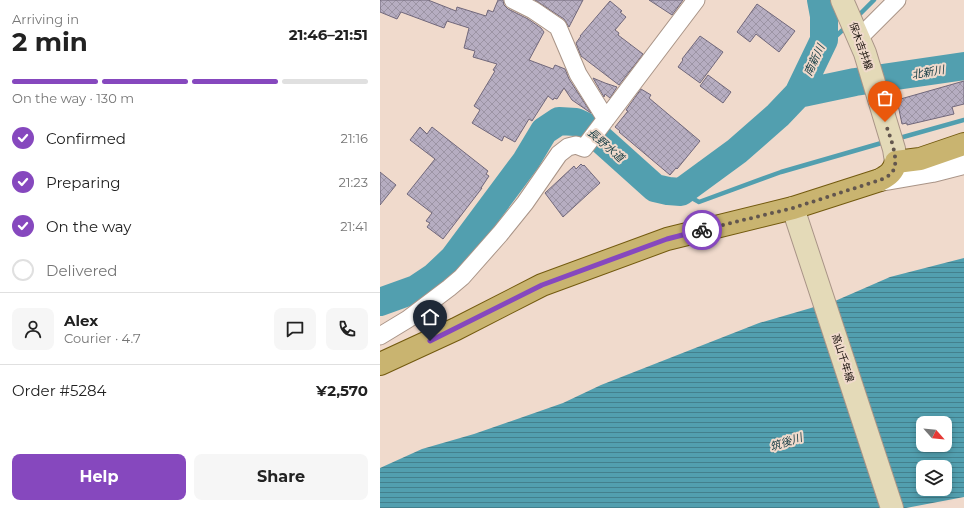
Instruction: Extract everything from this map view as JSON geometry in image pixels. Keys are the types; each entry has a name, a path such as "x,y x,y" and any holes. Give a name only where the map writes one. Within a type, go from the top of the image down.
{"main road":[{"name":"保木吉井線","path":"854,26 895,156"},
{"path":"380,364 456,329 542,285 667,239 795,214 890,175 894,170 895,156 920,159 964,144"},
{"name":"高山千年線","path":"795,214 892,508"}],"street":[{"path":"513,0 533,10 558,27 578,74 605,120"},
{"path":"380,336 408,319 462,277 525,203 560,154 568,147 576,145 584,148 696,0"},
{"path":"854,26 897,0"},
{"path":"880,180 932,171 964,163"}],"water":[{"name":"筑後川","path":"964,258 964,497 906,508 380,508 380,468 422,449 474,434 563,403 601,385 759,323 835,301 890,277"}],"building":[{"path":"380,0 428,0 456,11 457,7 486,16 488,10 493,12 498,0 503,0 504,5 508,9 528,19 541,28 544,32 529,60 553,69 555,65 565,69 569,79 591,113 572,100 564,88 557,99 554,98 553,100 548,96 532,121 529,119 515,142 504,136 502,141 472,123 480,110 474,106 495,71 493,70 497,64 473,57 475,51 464,48 469,28 447,21 444,28 401,12 397,19 380,12"},
{"path":"535,0 583,0 569,27 564,19"},
{"path":"649,0 683,0 672,15"},
{"path":"610,1 622,11 620,12 626,17 615,30 619,33 618,35 643,54 619,85 581,56 576,43 580,36"},
{"path":"757,4 795,31 779,52 756,34 750,42 737,32"},
{"path":"700,36 723,52 700,83 678,67 683,60 682,59"},
{"path":"708,75 731,92 723,103 700,86"},
{"path":"593,78 617,87 610,98 605,94 604,97"},
{"path":"964,81 964,104 952,107 954,114 907,125 907,123 902,124 897,100"},
{"path":"641,89 651,95 649,98 700,141 677,169 676,168 670,175 615,127 628,111 626,110"},
{"path":"420,127 427,134 432,127 488,171 486,174 489,176 482,188 443,239 427,227 430,223 426,221 432,213 407,194 435,159 410,140"},
{"path":"581,164 583,166 584,165 600,183 563,217 545,193 574,166 576,169"},
{"path":"380,172 396,185 380,205"}],"waterway":[{"name":"長野水道","path":"380,302 416,289 434,277 453,259 526,161 544,131 559,121 576,122 587,127 655,188 681,192 737,151 778,115 798,94 824,40 824,16 821,0"},
{"path":"857,17 874,0"},
{"path":"824,40 834,38 847,26"},
{"name":"北新川","path":"798,94 855,82 964,66"},
{"path":"896,139 964,120"},
{"path":"681,192 699,202 781,172 885,142"}],"way so far":[{"path":"702,230 793,208 880,180 890,175 894,170 896,162 894,149 885,122"}],"route":[{"path":"430,341 542,285 667,239 702,230"}],"water label":[{"name":"南新川","path":"814,60"}]}
